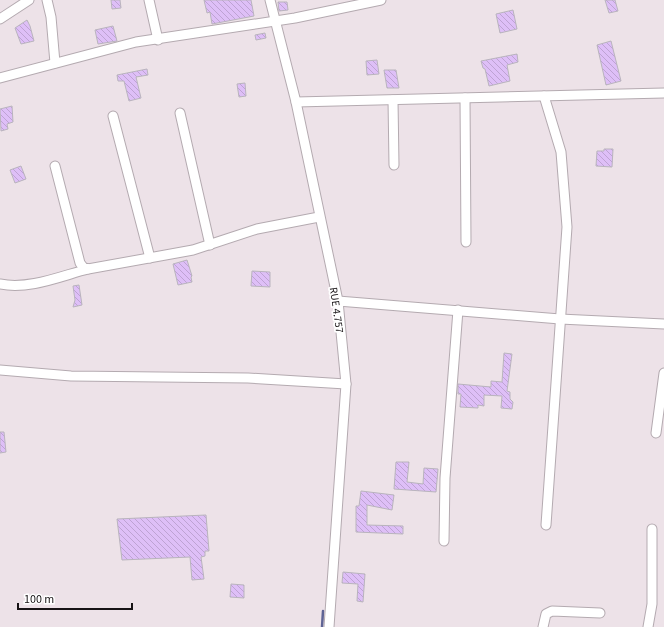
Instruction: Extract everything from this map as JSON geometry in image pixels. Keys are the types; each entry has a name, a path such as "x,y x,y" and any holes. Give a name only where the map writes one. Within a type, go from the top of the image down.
{"street":[{"path":"0,19 29,0"},
{"path":"47,0 51,17 55,63"},
{"path":"149,0 158,40"},
{"name":"RUE 4.757","path":"270,0 274,22 296,102 338,302 346,384 329,627"},
{"path":"0,78 136,42 158,40 245,24 274,22 381,0"},
{"path":"296,102 664,93"},
{"path":"544,96 561,152 567,227 546,525"},
{"path":"465,98 466,242"},
{"path":"393,100 394,165"},
{"path":"180,113 210,245"},
{"path":"113,116 150,258"},
{"path":"55,166 80,263 83,267 88,269"},
{"path":"0,284 10,286 35,283 88,269 210,245 257,229 319,217"},
{"path":"338,302 560,319 664,324"},
{"path":"444,541 445,478 458,310"},
{"path":"0,370 72,376 248,378 346,384"},
{"path":"656,433 664,373"},
{"path":"648,627 652,604 652,528"},
{"path":"543,627 546,614 552,611 600,613"}],"building":[{"path":"111,0 120,0 121,8 112,9"},
{"path":"204,0 251,0 254,16 212,24 210,12 207,13"},
{"path":"605,0 615,0 618,11 609,13"},
{"path":"278,2 287,2 288,10 279,11"},
{"path":"513,10 517,29 500,33 496,14"},
{"path":"27,20 34,41 21,44 15,28"},
{"path":"113,26 117,41 98,44 95,30"},
{"path":"265,33 266,38 256,40 255,35"},
{"path":"611,41 621,81 606,85 597,45"},
{"path":"517,54 518,62 507,65 510,81 489,86 485,69 483,68 481,61"},
{"path":"377,60 379,74 367,75 366,61"},
{"path":"147,69 148,75 136,77 141,98 129,101 124,81 118,81 117,75"},
{"path":"384,70 396,70 399,88 387,88"},
{"path":"245,83 246,96 239,97 237,84"},
{"path":"12,106 13,122 7,124 8,129 1,131 0,109"},
{"path":"604,149 613,149 612,167 596,166 597,151 604,151"},
{"path":"21,166 26,179 15,183 10,170"},
{"path":"187,260 192,276 192,282 178,285 173,264"},
{"path":"252,271 270,272 270,287 251,286"},
{"path":"79,285 82,305 73,307 75,300 73,286"},
{"path":"504,353 512,354 507,391 510,392 510,399 513,402 512,409 501,408 502,396 484,395 484,406 478,405 478,408 460,407 461,394 458,394 458,384 491,387 491,381 502,382"},
{"path":"0,432 4,432 6,452 0,453"},
{"path":"396,462 409,462 407,482 423,484 424,468 438,469 436,492 394,489"},
{"path":"361,491 394,495 392,510 367,505 367,525 403,526 403,534 356,532 356,506 359,506"},
{"path":"206,515 209,551 205,551 205,556 201,557 204,579 192,580 190,557 122,560 117,519"},
{"path":"343,572 365,574 363,602 357,601 358,584 342,583"},
{"path":"231,584 244,585 244,598 230,597"}],"waterway":[{"path":"322,627 323,611"}]}
